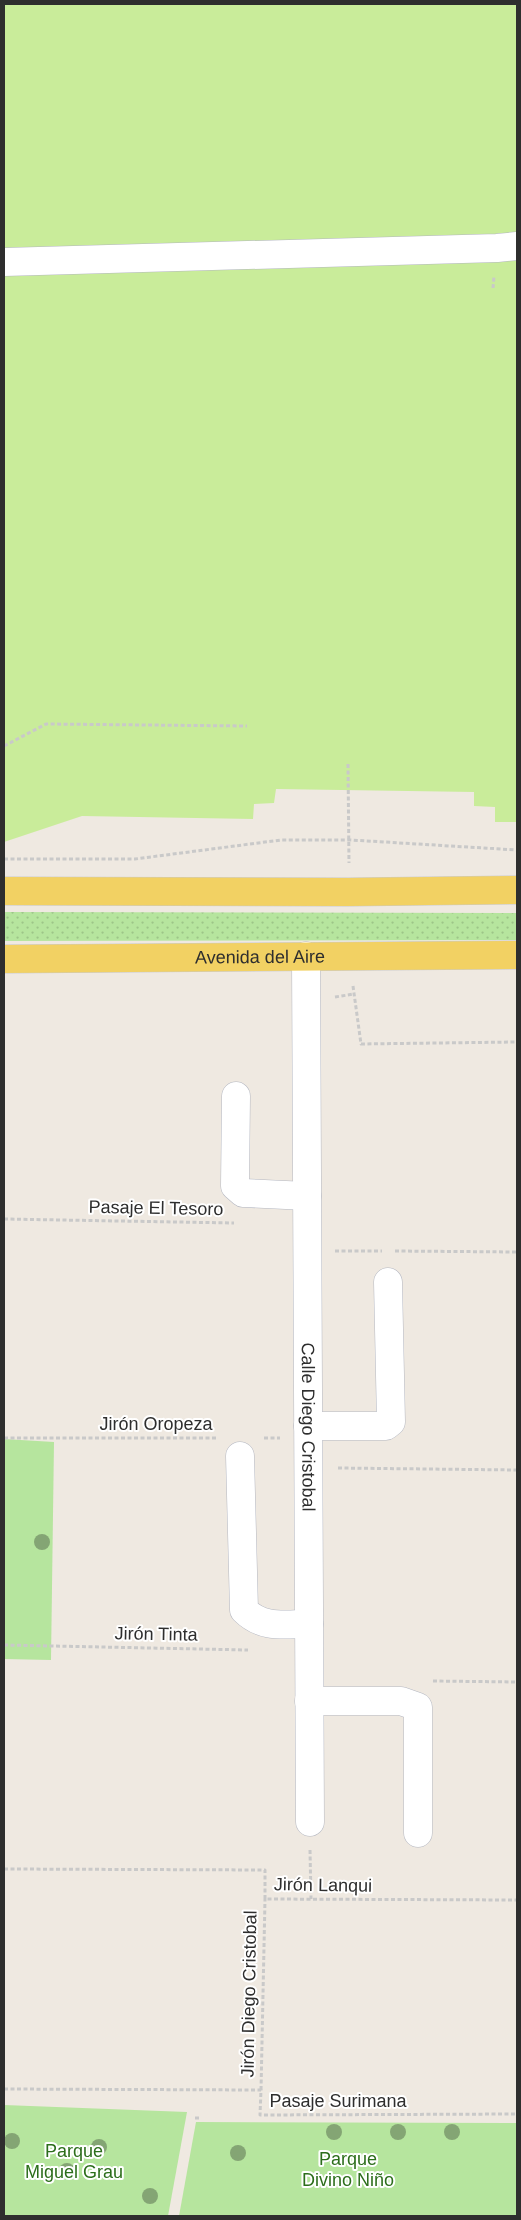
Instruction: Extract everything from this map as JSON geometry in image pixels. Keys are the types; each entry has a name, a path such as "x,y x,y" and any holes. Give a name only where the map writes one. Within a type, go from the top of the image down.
{"main road":[{"path":"4,891 348,892 517,890"},
{"name":"Avenida del Aire","path":"4,959 517,955"}],"street":[{"path":"4,262 517,246"},
{"name":"Calle Diego Cristobal","path":"306,956 310,1822"},
{"path":"236,1096 235,1186 243,1193 307,1196"},
{"path":"308,1432 386,1426 391,1422 388,1282"},
{"path":"240,1456 244,1610 253,1619 262,1623 309,1624"},
{"path":"309,1701 401,1701 418,1707 418,1833"}],"path":[{"path":"4,746 46,724 247,726"},
{"path":"348,764 350,840 348,892"},
{"path":"4,858 135,859 281,840 350,840 517,850"},
{"path":"347,956 360,1044 517,1042"},
{"name":"Pasaje El Tesoro","path":"4,1219 238,1223"},
{"path":"307,1251 383,1251"},
{"path":"393,1251 517,1252"},
{"path":"259,1438 308,1432"},
{"name":"Jirón Oropeza","path":"4,1438 220,1438"},
{"path":"308,1468 517,1470"},
{"name":"Jirón Tinta","path":"4,1645 250,1650"},
{"path":"310,1822 311,1899"},
{"name":"Jirón Lanqui","path":"4,1869 264,1870 266,1899 517,1900"},
{"name":"Jirón Diego Cristobal","path":"261,2090 266,1899"},
{"name":"Pasaje Surimana","path":"4,2090 261,2090 260,2115 517,2114"},
{"path":"254,2115 260,2115"}],"green space":[{"path":"4,4 517,4 517,822 495,822 495,807 474,806 474,792 276,789 274,803 254,804 253,819 82,816 4,842"},
{"path":"4,912 517,913 517,940 4,941"},
{"path":"4,1439 54,1442 51,1660 4,1659"},
{"name":"Parque Miguel Grau","path":"4,2105 187,2112 168,2216 4,2216"},
{"name":"Parque Divino Niño","path":"196,2122 517,2123 517,2216 179,2216"}]}
